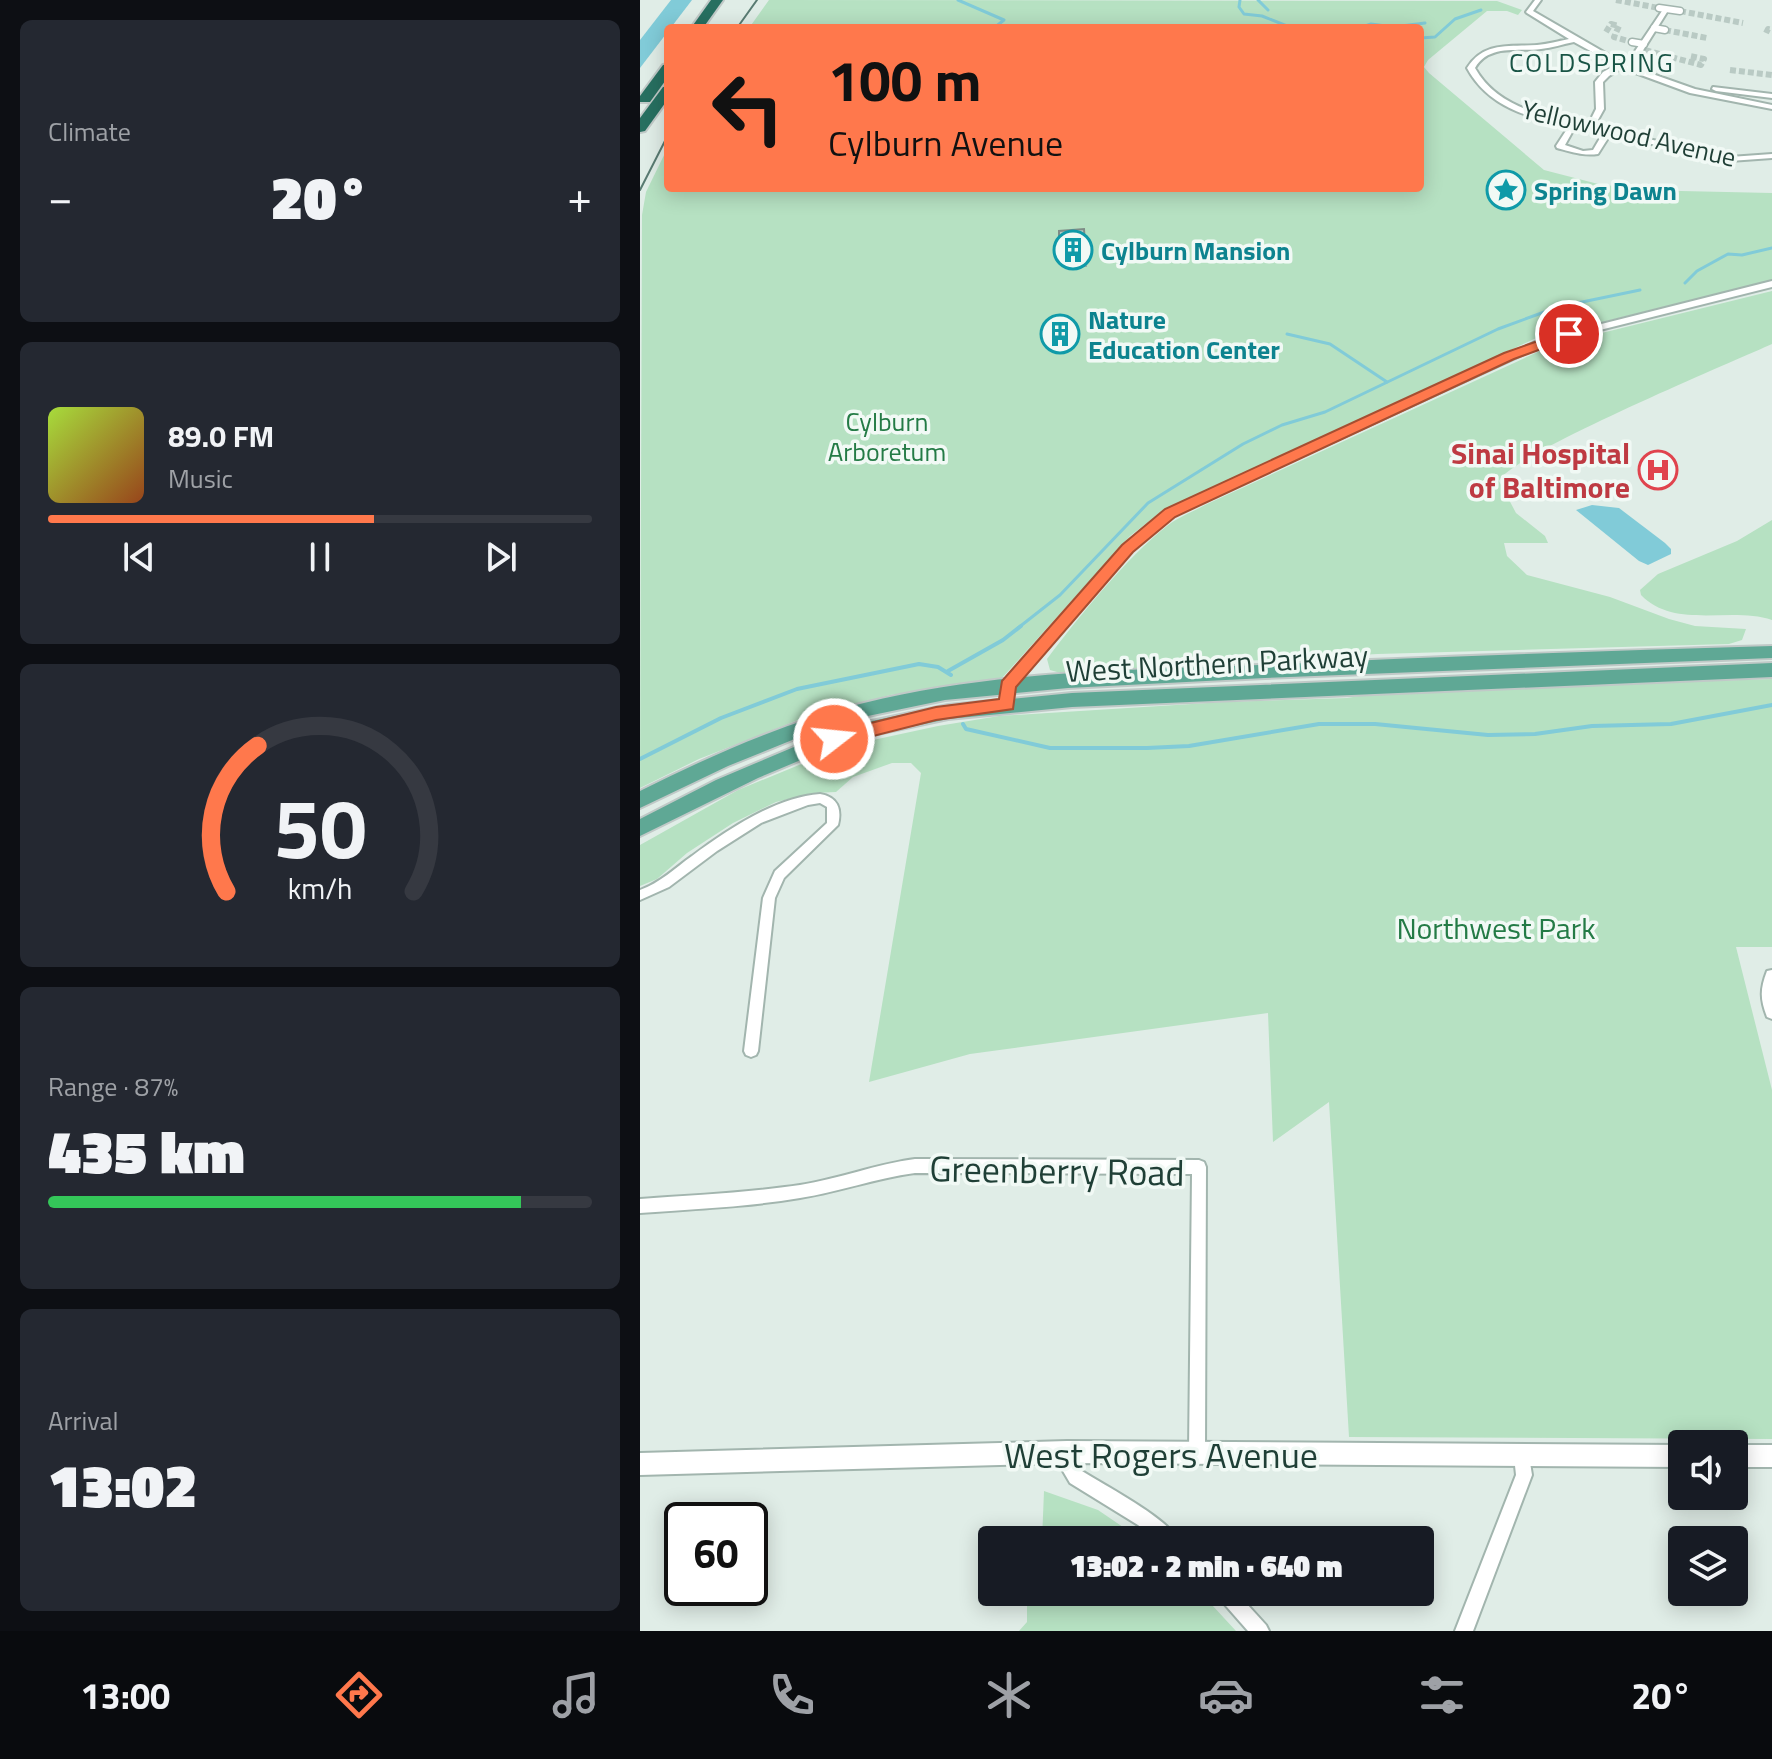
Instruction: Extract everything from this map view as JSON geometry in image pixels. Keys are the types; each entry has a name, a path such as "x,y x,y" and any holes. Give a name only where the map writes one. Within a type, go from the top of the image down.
{"highway":[{"path":"700,24 717,0"},
{"path":"715,24 732,0"},
{"path":"640,106 664,73"},
{"path":"640,128 664,95"}],"main road":[{"name":"West Northern Parkway","path":"640,800 795,730 896,702 1337,666 1766,651"},
{"name":"West Northern Parkway","path":"640,828 750,772 834,739 1008,695 1772,670"}],"street":[{"path":"1538,0 1529,12 1621,65 1693,91 1772,107"},
{"path":"1590,128 1600,109 1599,82 1634,58 1643,48 1663,9 1680,11"},
{"path":"1654,28 1665,30"},
{"name":"Yellowwood Avenue","path":"1575,39 1487,53 1474,61 1471,68 1480,82 1515,109 1573,125 1730,159 1772,156"},
{"path":"1632,42 1643,48"},
{"path":"1637,72 1772,96"},
{"path":"1573,125 1560,146 1583,153 1595,152 1608,132"},
{"path":"1008,695 1128,548 1170,513 1537,344 1772,284"},
{"path":"640,895 657,889 717,844 777,810 814,799 824,799 831,804 834,809 832,825 779,875 769,898 751,1051"},
{"path":"1772,975 1767,989 1772,1013"},
{"name":"Greenberry Road","path":"640,1206 827,1187 886,1169 915,1166 1199,1167 1197,1452"},
{"path":"1067,1452 1068,1466 1076,1477 1153,1526"},
{"name":"West Rogers Avenue","path":"640,1464 1067,1452 1668,1456"},
{"path":"1464,1631 1524,1475 1522,1456"},
{"path":"1748,1456 1772,1456"},
{"path":"1238,1606 1260,1631"}],"green space":[{"name":"Cylburn Arboretum","path":"769,0 1497,1 1522,10 1518,15 1507,11 1487,11 1428,60 1424,67 1424,24 752,24"},
{"name":"Cylburn Arboretum","path":"1424,67 1544,170 1602,185 1772,193 1772,280 1534,339 1161,512 1130,536 1002,678 890,695 798,720 699,759 640,788 642,215 646,192 664,155 664,192 1424,192"},
{"path":"1772,291 1772,344 1580,431 1512,468 1499,481 1516,513 1545,536 1548,543 1504,543 1507,556 1527,575 1610,597 1695,626 1746,629 1742,640 1729,644 1378,654 1183,664 1064,674 1050,670 1047,659 1104,589 1152,539 1181,517 1553,345"},
{"path":"1772,520 1772,620 1756,616 1670,612 1655,606 1641,595 1640,590 1658,574 1737,541"},
{"name":"Northwest Park","path":"1772,679 1772,947 1736,947 1772,1090 1772,1439 1748,1439 1748,1430 1668,1430 1668,1439 1349,1437 1329,1102 1273,1142 1268,1013 970,1054 869,1082 921,773 911,763 892,763 853,777 836,792 814,793 776,802 733,823 687,853 657,879 640,886 640,845 738,790 873,740 999,716 1347,698 1389,691"},
{"path":"1044,1491 1098,1510 1121,1526 1043,1526"},
{"path":"1027,1606 1213,1606 1236,1631 1019,1631 1027,1622"}],"water":[{"path":"671,0 692,0 674,24 664,24 664,37 640,68 640,40"},
{"path":"1592,505 1619,508 1665,543 1671,554 1648,565 1639,561 1576,510"}],"building":[{"path":"1084,229 1086,258 1076,258 1071,245 1059,244 1059,231"},
{"path":"1066,318 1065,338 1053,338 1053,319"}],"waterway":[{"path":"958,0 1004,20 999,24"},
{"path":"1240,0 1239,7 1244,14 1262,16 1282,24"},
{"path":"1258,0 1268,10"},
{"path":"1424,38 1435,37 1455,19 1481,10"},
{"path":"1417,24 1425,23"},
{"path":"1685,283 1697,271 1728,254 1742,255 1772,248"},
{"path":"1018,628 1060,595 1148,503 1243,444 1282,425 1325,412 1498,329 1558,307 1640,290"},
{"path":"1287,334 1330,344 1387,382"},
{"path":"948,671 1003,640 1021,626"},
{"path":"640,759 721,718 797,689 919,664 938,667 951,675"},
{"path":"963,724 966,729 1050,748 1147,748 1189,746 1319,724 1375,724 1488,735 1535,734 1592,726 1671,724 1772,705"}],"tunnel":[{"path":"1616,0 1659,8"},
{"path":"1680,11 1743,23"},
{"path":"1606,32 1611,24 1619,26 1614,37 1632,42"},
{"path":"1766,33 1768,29 1772,30"},
{"path":"1665,30 1707,38"},
{"path":"1645,50 1701,65 1704,59 1690,56"},
{"path":"1730,70 1772,75"}],"tram line":[{"path":"740,24 757,0"},
{"path":"640,190 664,143"}],"place":[{"name":"Spring Dawn","path":"1506,190"},
{"name":"Cylburn Mansion","path":"1073,250"},
{"name":"Nature Education Center","path":"1060,334"},
{"name":"Sinai Hospital of Baltimore","path":"1658,470"}],"district":[{"name":"COLDSPRING","path":"1592,62"}],"route":[{"path":"834,739 936,714 1007,704 1008,685 1128,548 1156,522 1509,356 1569,334"}]}
